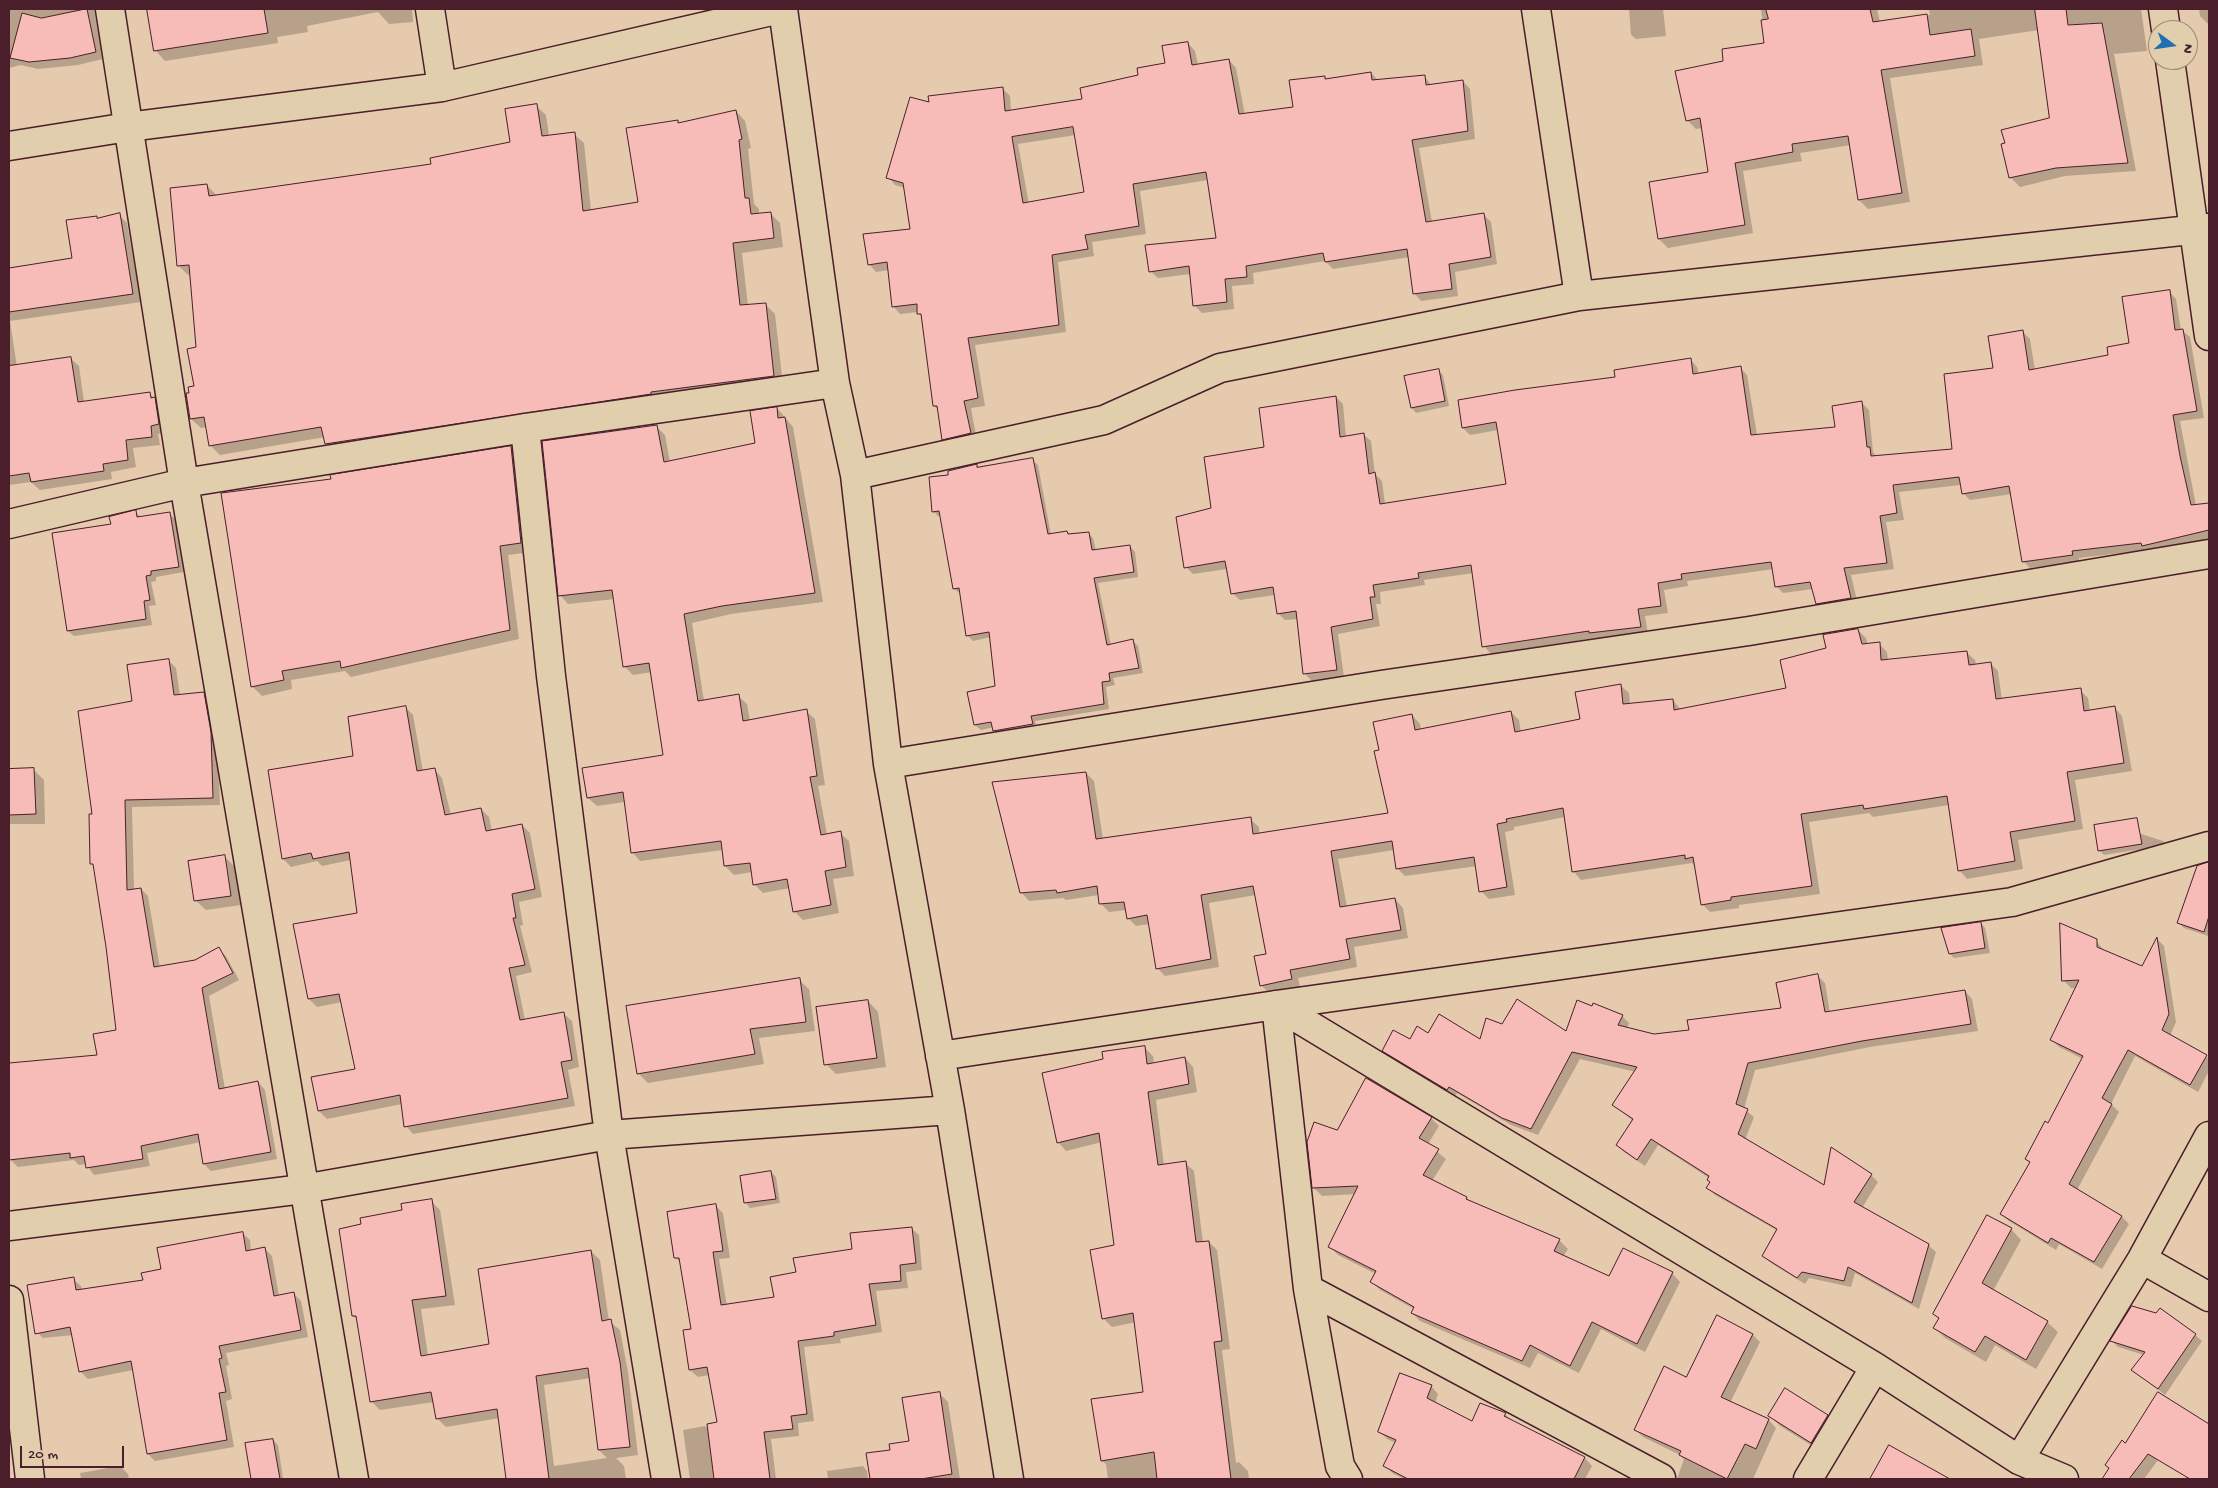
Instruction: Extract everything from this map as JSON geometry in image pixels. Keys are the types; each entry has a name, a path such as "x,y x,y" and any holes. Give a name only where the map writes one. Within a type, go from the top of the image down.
{"street":[{"path":"110,9 184,483 354,1479"},
{"path":"430,9 442,87"},
{"path":"9,146 128,127 442,87 782,9 835,383 855,475 888,764 950,1110 1009,1479"},
{"path":"1536,9 1579,296"},
{"path":"2172,70 2202,229 2209,336"},
{"path":"855,475 1104,420 1220,368 1579,296 2202,229"},
{"path":"9,524 184,483 525,428 835,383"},
{"path":"525,428 551,676 609,1136 666,1479"},
{"path":"888,764 1371,687 1749,630 2209,554"},
{"path":"940,1056 1276,1005 2012,902 2209,846"},
{"path":"1276,1005 1308,1290 1340,1466 1348,1479"},
{"path":"1276,1005 1874,1367 2020,1460 2058,1478"},
{"path":"9,1226 303,1189 609,1136 950,1110"},
{"path":"2020,1460 2142,1259 2209,1136"},
{"path":"2142,1259 2209,1297"},
{"path":"1308,1290 1661,1478"},
{"path":"9,1300 30,1479"},
{"path":"1808,1479 1874,1367"}],"building":[{"path":"87,9 96,52 70,58 29,62 10,58 22,13 41,18"},
{"path":"147,9 264,9 268,33 154,51"},
{"path":"1766,9 1870,9 1873,22 1927,14 1930,35 1971,29 1975,56 1881,70 1902,193 1858,200 1848,136 1792,144 1793,152 1735,163 1745,225 1658,239 1649,182 1708,172 1700,118 1686,121 1675,71 1723,61 1722,49 1764,43 1761,20 1768,19"},
{"path":"2035,9 2066,9 2068,25 2102,23 2128,163 2056,168 2009,178 2001,144 2005,143 2001,130 2049,118"},
{"path":"1188,42 1192,65 1229,59 1239,114 1293,107 1289,80 1325,76 1325,79 1371,72 1372,80 1425,75 1426,85 1463,80 1468,131 1412,140 1426,222 1484,213 1491,257 1449,264 1452,289 1413,294 1407,249 1325,262 1323,253 1246,266 1247,277 1225,279 1227,302 1193,306 1189,266 1149,272 1145,245 1216,238 1206,172 1133,184 1139,226 1085,235 1088,249 1052,255 1059,325 968,338 978,398 964,401 971,433 942,440 937,406 933,406 921,314 917,314 917,304 892,307 887,262 868,265 863,234 910,229 903,183 886,178 910,97 929,102 928,96 1003,87 1005,111 1082,99 1080,88 1138,75 1137,68 1165,63 1162,46","holes":["1073,127 1084,192 1023,203 1012,137"]},
{"path":"537,104 542,136 575,132 583,211 638,202 626,128 678,120 678,123 736,110 742,139 739,140 745,198 749,198 751,214 771,212 774,238 733,243 740,305 766,303 774,376 651,392 651,394 325,444 321,427 209,446 204,417 190,419 186,393 189,393 188,387 194,386 187,349 196,347 189,265 177,266 170,188 207,184 209,196 431,164 430,158 510,142 505,109"},
{"path":"120,213 133,294 9,312 9,268 72,258 66,220 97,216 97,218"},
{"path":"2170,290 2175,330 2183,329 2197,411 2173,415 2191,505 2209,503 2209,530 2142,546 2141,543 2072,551 2073,555 2022,562 2009,486 1962,494 1959,477 1893,485 1897,513 1880,516 1887,563 1844,568 1851,598 1816,604 1810,582 1775,587 1771,562 1681,574 1682,579 1658,583 1661,606 1638,609 1641,627 1589,633 1589,631 1482,647 1471,565 1418,573 1419,578 1373,585 1375,597 1370,597 1373,619 1331,627 1337,670 1303,674 1296,611 1277,614 1273,587 1231,594 1225,561 1184,568 1176,517 1211,508 1204,457 1264,447 1259,408 1336,396 1340,437 1364,433 1369,474 1375,472 1380,504 1506,484 1496,422 1462,428 1458,400 1515,390 1615,377 1614,370 1691,358 1693,374 1741,366 1751,435 1835,427 1832,406 1862,401 1867,447 1870,447 1871,456 1952,449 1944,374 1993,368 1988,336 2023,330 2029,370 2108,355 2107,347 2129,343 2122,297"},
{"path":"71,357 78,402 150,392 151,398 155,397 159,424 151,426 152,437 126,440 128,460 103,464 104,471 31,482 29,473 9,476 9,366"},
{"path":"1439,369 1445,401 1411,408 1404,376"},
{"path":"777,407 778,418 785,417 815,593 722,606 684,614 698,701 739,694 743,721 807,709 817,776 810,777 821,835 841,831 846,867 825,871 831,905 793,912 787,879 753,885 750,863 724,866 721,841 631,853 623,792 587,798 582,768 663,755 649,663 623,667 612,590 558,596 542,441 657,425 664,462 755,443 750,411"},
{"path":"511,446 521,543 500,546 510,630 341,668 340,661 282,671 284,680 251,687 221,493 331,479 330,475"},
{"path":"1033,458 1048,534 1067,531 1068,534 1089,532 1092,550 1130,545 1134,572 1094,578 1107,645 1133,639 1139,668 1109,673 1110,681 1102,682 1104,704 1031,716 1033,724 993,731 991,722 974,725 967,692 995,686 989,632 966,636 959,588 953,589 939,511 932,512 929,477 948,475 948,471 977,464 977,467"},
{"path":"136,510 137,517 170,512 179,567 151,571 151,575 146,576 150,600 144,601 146,619 67,631 52,533 111,524 109,517"},
{"path":"1858,629 1862,644 1880,642 1881,660 1967,651 1969,665 1991,662 1996,699 2081,688 2084,711 2115,706 2124,763 2067,772 2075,821 2010,832 2015,861 1958,871 1947,796 1864,809 1863,805 1801,814 1812,886 1731,897 1731,900 1701,905 1693,857 1685,859 1685,855 1572,872 1563,808 1506,819 1507,822 1497,824 1507,887 1479,892 1474,857 1396,869 1392,841 1331,851 1340,907 1395,898 1401,930 1346,939 1350,959 1290,970 1292,979 1260,986 1254,956 1266,954 1253,886 1201,895 1211,959 1156,969 1147,915 1127,919 1124,902 1099,904 1097,886 1057,893 1056,890 1020,893 992,782 1086,772 1096,839 1251,817 1253,834 1388,813 1374,751 1379,750 1373,722 1412,714 1415,730 1511,711 1515,732 1580,719 1575,692 1621,684 1623,704 1673,699 1674,710 1786,688 1780,660 1826,648 1823,635"},
{"path":"169,659 174,695 204,692 211,732 213,798 125,800 127,890 141,888 154,967 195,960 219,947 233,973 202,988 219,1089 258,1081 271,1152 203,1164 198,1134 141,1146 143,1159 86,1168 84,1156 70,1158 70,1153 9,1160 9,1063 97,1055 93,1034 116,1030 93,864 90,864 89,814 92,814 78,711 132,701 127,665"},
{"path":"406,706 417,771 435,768 445,815 481,808 486,831 522,824 535,889 512,894 516,918 513,918 525,965 509,968 520,1020 564,1012 572,1060 561,1062 568,1098 404,1127 400,1095 318,1111 311,1077 355,1069 339,994 308,999 293,924 357,913 349,852 313,859 311,853 282,859 268,770 353,756 348,717"},
{"path":"34,768 36,814 9,815 9,769"},
{"path":"2137,818 2142,844 2098,851 2094,825"},
{"path":"225,855 231,896 194,901 188,861"},
{"path":"2209,862 2209,916 2204,932 2177,923 2197,866"},
{"path":"1981,922 1985,948 1949,954 1941,928"},
{"path":"2060,923 2097,939 2097,947 2142,966 2157,937 2169,1014 2162,1030 2207,1055 2190,1085 2128,1050 2102,1098 2112,1104 2069,1184 2122,1216 2094,1262 2051,1238 2048,1243 2000,1214 2030,1162 2025,1159 2045,1121 2048,1123 2083,1056 2050,1040 2079,980 2062,981"},
{"path":"1818,974 1825,1012 1965,990 1971,1024 1862,1041 1748,1063 1736,1104 1748,1109 1738,1134 1824,1185 1831,1147 1872,1174 1854,1202 1929,1244 1912,1303 1848,1267 1844,1281 1802,1272 1797,1278 1762,1256 1777,1229 1706,1188 1710,1182 1707,1180 1709,1176 1651,1139 1637,1160 1616,1145 1633,1119 1612,1105 1637,1067 1572,1052 1531,1129 1502,1118 1449,1087 1447,1090 1382,1051 1393,1030 1410,1039 1417,1026 1428,1033 1439,1014 1480,1039 1486,1018 1502,1024 1517,999 1566,1031 1577,1000 1592,1006 1593,1003 1623,1015 1618,1025 1654,1034 1689,1030 1687,1020 1781,1008 1776,983"},
{"path":"800,978 806,1022 750,1029 755,1054 637,1074 626,1006"},
{"path":"868,1000 877,1058 824,1065 816,1007"},
{"path":"1145,1046 1147,1064 1185,1057 1189,1084 1148,1092 1158,1165 1186,1161 1196,1242 1209,1241 1222,1341 1214,1342 1231,1479 1157,1479 1154,1452 1101,1461 1091,1399 1143,1392 1133,1313 1102,1319 1090,1250 1114,1245 1099,1133 1057,1143 1042,1073 1103,1059 1102,1052"},
{"path":"1366,1078 1432,1117 1419,1138 1439,1149 1423,1175 1467,1197 1466,1199 1560,1239 1554,1251 1609,1276 1623,1248 1673,1272 1637,1344 1592,1322 1570,1366 1530,1345 1522,1361 1411,1313 1414,1307 1370,1282 1376,1271 1328,1247 1358,1186 1312,1188 1307,1142 1314,1122 1337,1130"},
{"path":"771,1171 776,1199 744,1203 740,1176"},
{"path":"432,1199 446,1296 412,1300 421,1356 489,1344 478,1269 591,1250 602,1321 611,1319 620,1362 630,1447 598,1450 588,1368 536,1376 549,1479 506,1479 497,1409 436,1419 431,1392 370,1402 356,1316 352,1316 339,1229 361,1224 360,1218 402,1210 401,1204"},
{"path":"716,1204 723,1251 713,1252 721,1305 774,1297 770,1277 796,1272 793,1258 852,1249 850,1233 912,1227 916,1263 900,1265 901,1281 869,1284 876,1325 834,1332 834,1336 798,1341 807,1414 791,1416 793,1429 764,1432 770,1479 714,1479 707,1424 717,1422 707,1367 689,1370 683,1330 691,1329 679,1258 674,1258 667,1212"},
{"path":"1987,1215 2012,1228 1982,1283 2048,1321 2026,1360 1985,1336 1975,1352 1933,1328 1939,1318 1933,1314"},
{"path":"243,1232 246,1251 265,1247 274,1296 294,1292 301,1330 219,1346 222,1358 219,1359 226,1392 219,1393 227,1440 147,1454 131,1361 79,1372 70,1327 35,1334 27,1285 74,1277 76,1290 143,1280 141,1273 161,1269 157,1248"},
{"path":"2132,1306 2156,1313 2160,1308 2196,1334 2158,1389 2131,1370 2145,1352 2110,1341"},
{"path":"1717,1315 1753,1334 1721,1397 1769,1419 1756,1449 1745,1444 1727,1479 1679,1455 1681,1451 1634,1430 1664,1366 1686,1377"},
{"path":"1400,1373 1432,1385 1427,1398 1472,1421 1480,1403 1506,1413 1504,1416 1585,1457 1574,1479 1408,1479 1383,1466 1396,1440 1378,1432"},
{"path":"1785,1388 1828,1415 1811,1443 1768,1416"},
{"path":"940,1392 952,1474 921,1479 870,1479 866,1453 890,1450 889,1444 909,1441 902,1398"},
{"path":"2158,1392 2209,1424 2209,1479 2190,1479 2148,1454 2129,1479 2102,1479 2109,1468 2105,1465 2122,1440 2125,1443"},
{"path":"273,1439 280,1479 251,1479 245,1443"},
{"path":"1889,1445 1950,1479 1870,1479"}]}
